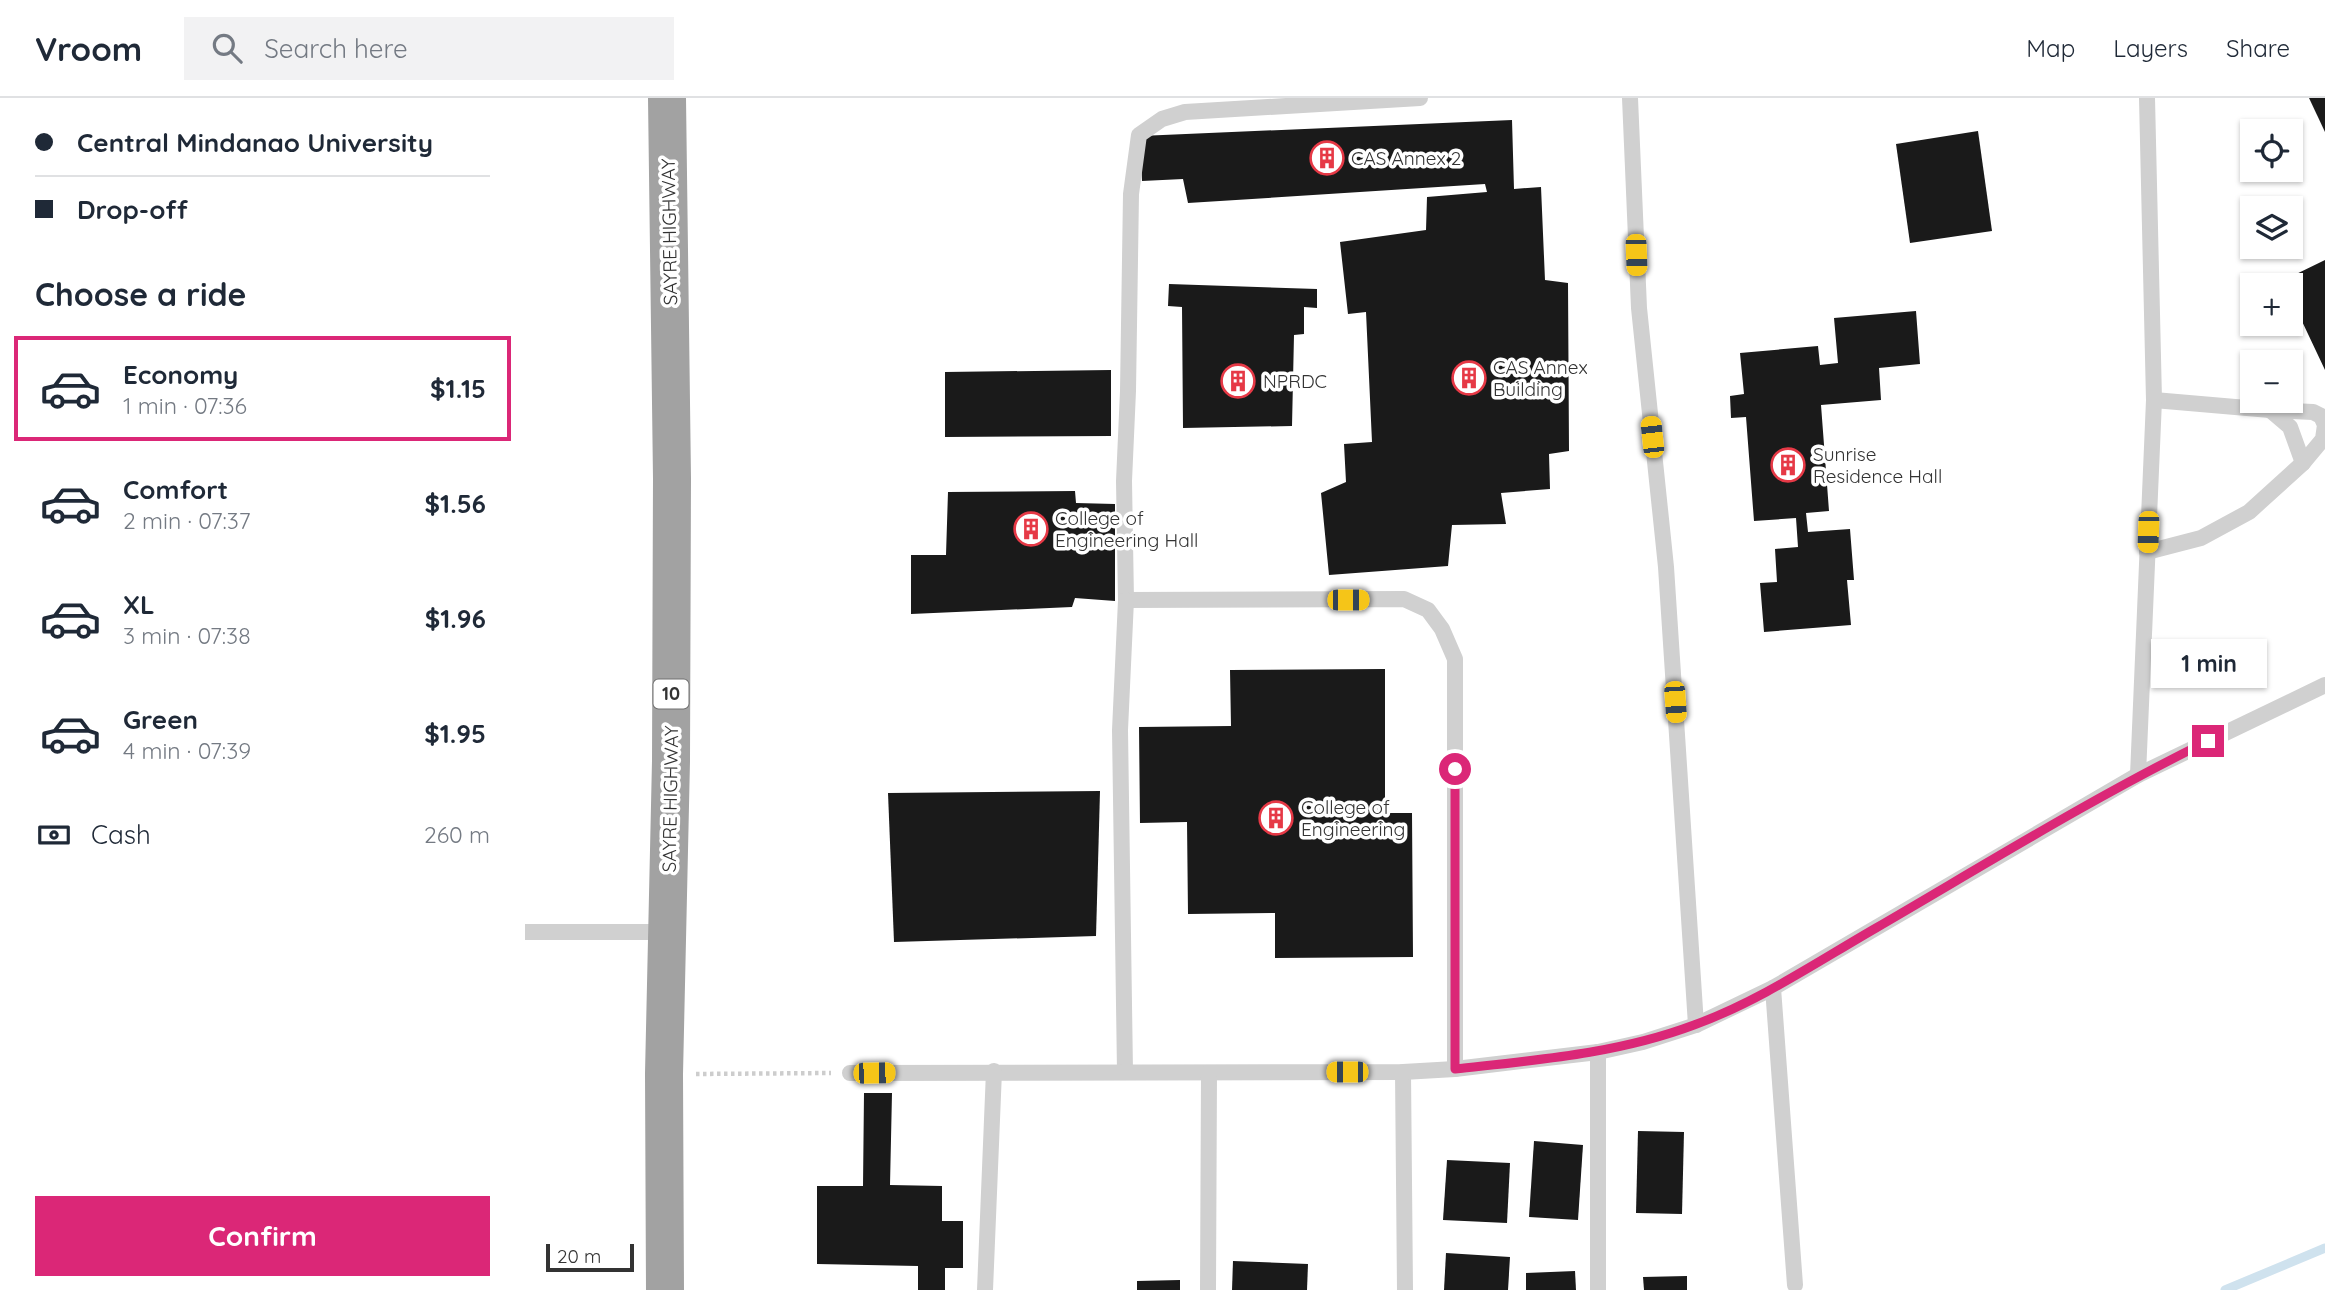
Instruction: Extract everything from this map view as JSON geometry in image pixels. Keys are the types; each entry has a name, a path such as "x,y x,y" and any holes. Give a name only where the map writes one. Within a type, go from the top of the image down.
{"highway":[{"name":"SAYRE HIGHWAY","path":"665,1290 664,1074 672,478 667,98"}],"lane":[{"path":"1125,1072 1120,730 1126,600 1124,481 1129,391 1131,194 1139,135 1162,119 1185,112 1420,98"},
{"path":"1630,98 1639,308 1666,567 1696,1025"},
{"path":"2138,775 2154,400 2147,98"},
{"path":"2154,400 2240,407"},
{"path":"2147,552 2201,538 2249,512 2303,463 2323,439 2325,425 2321,416 2313,411 2303,411"},
{"path":"2274,413 2290,427 2303,463"},
{"path":"1126,600 1404,599 1428,610 1442,629 1455,659 1455,1069"},
{"path":"850,1073 1403,1072 1455,1069 1598,1052 1643,1042 1696,1025 1773,988 2138,775 2325,685"},
{"path":"525,932 668,932"},
{"path":"1773,988 1795,1285"},
{"path":"1598,1052 1598,1290"},
{"path":"985,1290 994,1071"},
{"path":"1403,1072 1405,1290"},
{"path":"1207,1290 1209,1073"}],"path":[{"path":"664,1074 850,1073"}],"building":[{"path":"2309,98 2325,98 2325,132"},
{"name":"CAS Annex Building","path":"1512,120 1514,189 1541,187 1545,280 1568,283 1569,451 1549,454 1550,489 1501,493 1506,524 1452,525 1448,566 1329,575 1321,493 1346,482 1344,444 1372,442 1366,312 1348,314 1340,242 1426,230 1427,197 1487,192 1485,184 1188,203 1183,179 1142,181 1140,136"},
{"path":"1978,131 1992,231 1910,243 1896,144"},
{"path":"2325,260 2325,370 2303,323 2303,273 2298,273"},
{"name":"NPRDC","path":"1169,284 1317,289 1317,308 1304,307 1304,334 1294,335 1292,426 1183,428 1182,307 1168,306"},
{"name":"Sunrise Residence Hall","path":"1916,311 1920,364 1879,368 1881,400 1821,405 1829,511 1806,513 1808,532 1850,529 1854,580 1847,580 1851,625 1764,632 1760,583 1777,582 1775,549 1798,547 1796,518 1754,521 1746,417 1731,418 1730,396 1744,394 1740,353 1818,346 1820,365 1838,363 1834,318"},
{"path":"1111,370 1111,436 945,437 945,372"},
{"name":"College of Engineering Hall","path":"1075,491 1076,503 1115,504 1115,601 1075,598 1072,607 911,614 911,555 946,555 948,492"},
{"name":"College of Engineering","path":"1385,669 1385,813 1412,813 1413,957 1275,958 1275,913 1188,914 1187,822 1140,823 1139,727 1231,726 1230,670"},
{"path":"1100,791 1096,936 894,942 888,793"},
{"path":"864,1093 892,1093 890,1185 942,1186 942,1221 963,1221 963,1268 945,1268 945,1290 918,1290 918,1266 817,1264 817,1186 863,1186"},
{"path":"1638,1131 1684,1132 1682,1214 1636,1213"},
{"path":"1534,1141 1583,1145 1578,1220 1529,1217"},
{"path":"1447,1160 1510,1163 1507,1223 1443,1220"},
{"path":"1446,1253 1510,1257 1508,1290 1444,1290"},
{"path":"1233,1261 1308,1264 1307,1290 1232,1290"},
{"path":"1575,1271 1576,1290 1526,1290 1526,1273"},
{"path":"1687,1276 1687,1290 1644,1290 1643,1277"},
{"path":"1180,1280 1180,1290 1137,1290 1137,1281"}],"waterway":[{"path":"2225,1290 2325,1248"}],"place":[{"name":"CAS Annex 2","path":"1327,158"},
{"name":"CAS Annex Building","path":"1469,378"},
{"name":"NPRDC","path":"1238,381"},
{"name":"Sunrise Residence Hall","path":"1788,465"},
{"name":"College of Engineering Hall","path":"1031,529"},
{"name":"College of Engineering","path":"1276,818"}],"route":[{"path":"1455,769 1455,1069 1598,1052 1643,1042 1696,1025 1773,988 2138,775 2208,741"}]}
